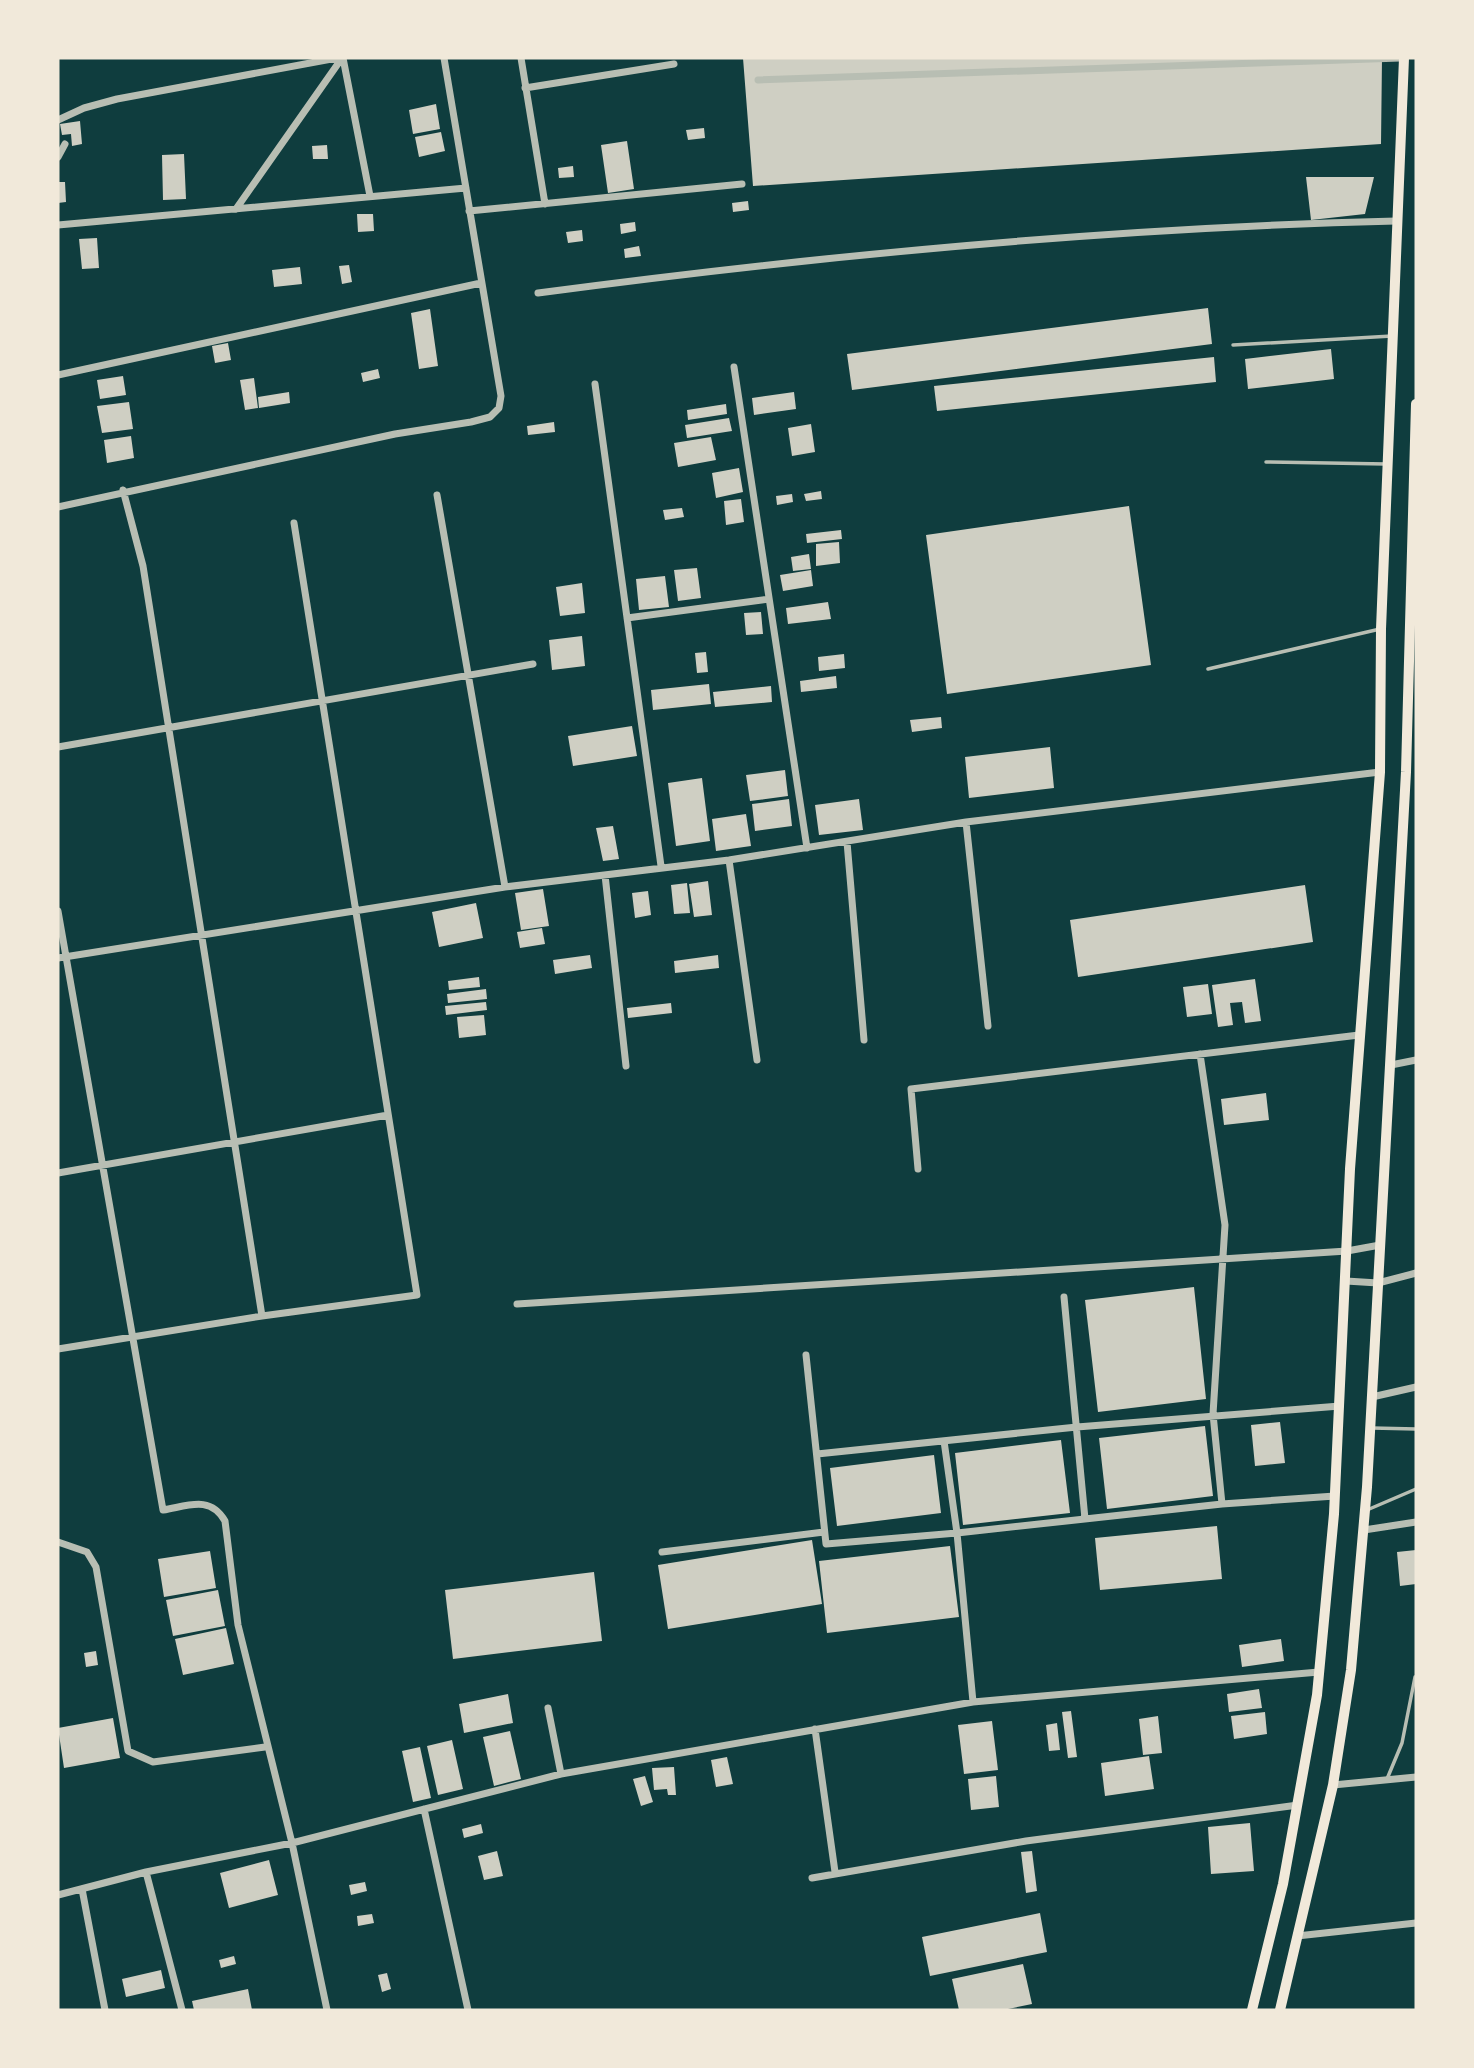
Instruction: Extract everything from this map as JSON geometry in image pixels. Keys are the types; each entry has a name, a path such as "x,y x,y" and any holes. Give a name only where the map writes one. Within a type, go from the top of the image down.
{"main road":[{"path":"1252,2010 1283,1884 1298,1805 1319,1672 1335,1496 1359,1035 1380,772 1381,629 1402,58"},
{"path":"1280,2010 1333,1785 1351,1670 1364,1530 1406,772 1411,732 1416,404"}],"street":[{"path":"58,121 84,108 117,99 341,58"},
{"path":"341,58 370,196"},
{"path":"236,209 341,58"},
{"path":"58,507 123,490 395,433 490,417 499,408 501,396 444,58"},
{"path":"521,58 545,204"},
{"path":"758,80 1402,58"},
{"path":"525,88 674,64"},
{"path":"58,157 65,144"},
{"path":"469,211 742,184"},
{"path":"58,225 466,188"},
{"path":"538,293 752,265 964,245 1186,228 1395,221"},
{"path":"58,375 481,283"},
{"path":"734,367 807,848"},
{"path":"595,384 661,866"},
{"path":"123,490 144,566 262,1316"},
{"path":"437,495 505,887"},
{"path":"58,1349 262,1316 417,1295 294,523"},
{"path":"627,618 769,599"},
{"path":"58,747 533,664"},
{"path":"62,957 505,887 661,866 729,860 966,822 1380,772"},
{"path":"966,822 988,1026"},
{"path":"846,842 864,1040"},
{"path":"729,860 757,1060"},
{"path":"605,875 626,1066"},
{"path":"58,911 62,957 163,1510 204,1503 218,1508 225,1521 238,1625 265,1747 292,1843 327,2010"},
{"path":"918,1169 911,1089 1359,1035"},
{"path":"1200,1054 1225,1225 1213,1414 1222,1504"},
{"path":"1391,1065 1416,1060"},
{"path":"58,1173 388,1115"},
{"path":"517,1304 1348,1251 1380,1245"},
{"path":"1346,1281 1378,1283 1416,1273"},
{"path":"1064,1297 1085,1519"},
{"path":"806,1355 826,1544 957,1533 1222,1504 1335,1496"},
{"path":"1372,1397 1416,1387"},
{"path":"817,1454 1213,1414 1340,1406"},
{"path":"944,1441 957,1533 973,1702"},
{"path":"1364,1530 1416,1522"},
{"path":"662,1552 824,1532"},
{"path":"58,1542 87,1552 96,1567 128,1751 153,1762 265,1747"},
{"path":"58,1895 146,1872 292,1843 561,1774 815,1729 973,1702 1319,1672"},
{"path":"548,1708 561,1774"},
{"path":"815,1729 835,1872"},
{"path":"1333,1785 1416,1777"},
{"path":"812,1878 1026,1841 1298,1805"},
{"path":"424,1809 468,2010"},
{"path":"146,1872 182,2010"},
{"path":"82,1889 105,2010"},
{"path":"1297,1936 1416,1923"}],"lane":[{"path":"1233,345 1392,336"},
{"path":"1266,462 1388,464"},
{"path":"1208,669 1381,629"},
{"path":"1370,1428 1416,1429"},
{"path":"1365,1510 1416,1489"},
{"path":"1386,1781 1402,1743 1415,1677"}],"building":[{"path":"743,58 1382,58 1381,144 753,186"},
{"path":"436,104 440,129 413,134 409,110"},
{"path":"80,121 82,144 72,146 71,134 62,135 60,124"},
{"path":"704,128 705,138 688,140 686,130"},
{"path":"441,132 445,151 419,157 415,137"},
{"path":"627,141 634,189 608,193 601,145"},
{"path":"327,145 328,159 313,159 312,146"},
{"path":"184,154 186,199 163,200 162,155"},
{"path":"573,166 574,177 559,178 558,168"},
{"path":"1306,177 1374,177 1365,214 1311,220"},
{"path":"58,182 65,182 66,202 58,203"},
{"path":"748,201 749,210 733,212 732,203"},
{"path":"357,214 373,214 374,231 358,232"},
{"path":"635,222 636,231 621,234 620,224"},
{"path":"582,230 583,241 568,243 566,232"},
{"path":"97,238 99,268 82,269 79,239"},
{"path":"639,246 641,256 625,258 624,249"},
{"path":"349,265 352,282 342,284 339,266"},
{"path":"300,267 302,284 274,287 272,270"},
{"path":"1208,308 1212,344 852,390 847,354"},
{"path":"430,309 438,366 419,369 411,313"},
{"path":"228,343 231,360 215,363 212,346"},
{"path":"1331,349 1334,379 1248,389 1245,359"},
{"path":"1214,357 1216,382 937,411 934,386"},
{"path":"378,369 380,378 363,382 361,373"},
{"path":"123,376 126,395 100,399 97,380"},
{"path":"254,378 258,408 245,410 240,380"},
{"path":"289,392 290,403 259,408 258,397"},
{"path":"794,392 796,409 754,415 752,398"},
{"path":"129,402 133,429 102,433 97,406"},
{"path":"726,404 727,414 688,420 687,410"},
{"path":"729,418 732,431 687,438 685,425"},
{"path":"554,422 555,432 528,435 527,426"},
{"path":"811,424 815,452 792,456 788,428"},
{"path":"131,436 134,458 107,463 104,440"},
{"path":"711,437 716,460 678,467 674,443"},
{"path":"739,468 743,492 716,498 712,473"},
{"path":"821,491 822,499 806,501 804,494"},
{"path":"792,494 793,502 777,505 776,496"},
{"path":"741,499 744,522 726,525 724,501"},
{"path":"1129,506 1151,665 947,694 926,535"},
{"path":"682,508 684,517 665,520 663,510"},
{"path":"841,530 842,539 807,543 806,534"},
{"path":"839,542 840,563 816,566 816,544"},
{"path":"809,554 811,569 793,571 791,557"},
{"path":"697,568 701,598 678,601 674,570"},
{"path":"811,570 813,586 783,591 780,575"},
{"path":"665,576 669,607 639,610 636,579"},
{"path":"582,583 585,613 560,616 556,587"},
{"path":"828,602 831,619 788,624 786,608"},
{"path":"761,612 763,634 746,635 744,613"},
{"path":"582,636 585,666 552,670 549,640"},
{"path":"706,652 708,672 697,673 695,653"},
{"path":"844,654 845,668 819,671 818,657"},
{"path":"836,676 837,688 801,692 800,681"},
{"path":"709,684 711,704 653,710 651,690"},
{"path":"771,686 772,702 715,707 713,692"},
{"path":"941,717 942,728 912,732 910,720"},
{"path":"632,726 637,756 573,766 568,736"},
{"path":"1050,747 1054,788 969,798 965,757"},
{"path":"785,770 788,796 750,801 746,775"},
{"path":"702,778 710,841 676,846 668,783"},
{"path":"789,799 792,826 755,831 752,804"},
{"path":"859,799 863,830 819,835 815,805"},
{"path":"746,814 751,846 716,851 712,819"},
{"path":"613,826 619,859 603,861 596,828"},
{"path":"708,881 712,915 694,917 689,884"},
{"path":"687,883 690,913 674,914 671,885"},
{"path":"1305,885 1313,942 1078,977 1070,920"},
{"path":"543,889 549,926 521,930 515,893"},
{"path":"648,891 651,915 635,918 632,893"},
{"path":"476,903 483,938 439,947 432,912"},
{"path":"542,928 545,944 520,948 517,932"},
{"path":"590,955 592,968 555,974 553,960"},
{"path":"718,955 719,968 675,973 674,961"},
{"path":"479,977 480,987 449,990 448,981"},
{"path":"1255,979 1261,1021 1245,1023 1242,1002 1230,1003 1233,1025 1218,1027 1212,985"},
{"path":"1208,984 1212,1014 1187,1017 1183,987"},
{"path":"486,989 487,999 448,1003 447,994"},
{"path":"486,1002 487,1010 446,1015 445,1006"},
{"path":"671,1003 672,1013 628,1018 627,1008"},
{"path":"484,1015 486,1035 459,1038 457,1017"},
{"path":"1266,1093 1269,1120 1224,1125 1221,1099"},
{"path":"1194,1287 1206,1399 1098,1412 1085,1300"},
{"path":"1280,1422 1285,1463 1255,1466 1251,1425"},
{"path":"1205,1426 1213,1496 1107,1509 1099,1438"},
{"path":"1061,1440 1070,1513 963,1525 955,1453"},
{"path":"934,1455 941,1513 837,1526 830,1468"},
{"path":"1217,1526 1222,1579 1100,1590 1095,1538"},
{"path":"812,1540 822,1604 668,1629 658,1565"},
{"path":"950,1546 959,1617 827,1633 819,1561"},
{"path":"1416,1550 1416,1584 1400,1586 1397,1552"},
{"path":"210,1551 216,1588 164,1597 158,1559"},
{"path":"594,1572 602,1641 453,1659 445,1590"},
{"path":"218,1590 225,1626 173,1636 166,1600"},
{"path":"226,1628 234,1664 183,1675 175,1639"},
{"path":"1281,1639 1284,1661 1242,1667 1239,1645"},
{"path":"96,1651 98,1665 86,1667 84,1653"},
{"path":"1259,1689 1262,1708 1229,1712 1227,1694"},
{"path":"508,1694 513,1723 464,1733 459,1704"},
{"path":"1071,1711 1077,1757 1068,1758 1062,1712"},
{"path":"1265,1712 1267,1734 1234,1739 1231,1716"},
{"path":"1158,1716 1162,1753 1143,1755 1139,1719"},
{"path":"113,1718 120,1758 64,1768 58,1728"},
{"path":"992,1721 998,1770 964,1774 958,1725"},
{"path":"1057,1723 1060,1750 1049,1751 1046,1725"},
{"path":"510,1731 521,1779 494,1786 483,1737"},
{"path":"452,1740 463,1789 438,1795 427,1746"},
{"path":"420,1747 431,1798 413,1802 402,1751"},
{"path":"1149,1756 1154,1789 1105,1796 1101,1763"},
{"path":"727,1757 733,1784 716,1787 711,1760"},
{"path":"674,1767 676,1795 668,1795 667,1789 654,1790 652,1768"},
{"path":"645,1776 653,1802 641,1806 633,1779"},
{"path":"996,1776 999,1807 971,1810 968,1779"},
{"path":"1250,1823 1254,1871 1211,1874 1208,1827"},
{"path":"481,1824 483,1833 464,1838 462,1829"},
{"path":"497,1851 503,1876 484,1880 478,1856"},
{"path":"1032,1851 1037,1891 1026,1893 1021,1852"},
{"path":"269,1860 278,1895 229,1908 220,1873"},
{"path":"365,1882 367,1891 351,1895 349,1885"},
{"path":"1040,1913 1047,1952 930,1976 922,1937"},
{"path":"372,1914 374,1923 358,1926 357,1916"},
{"path":"234,1956 236,1964 221,1968 219,1960"},
{"path":"1023,1964 1032,2004 1003,2010 959,2010 952,1979"},
{"path":"161,1970 165,1988 126,1997 122,1979"},
{"path":"387,1973 391,1989 382,1992 378,1975"},
{"path":"248,1989 252,2010 194,2010 192,2001"}]}
